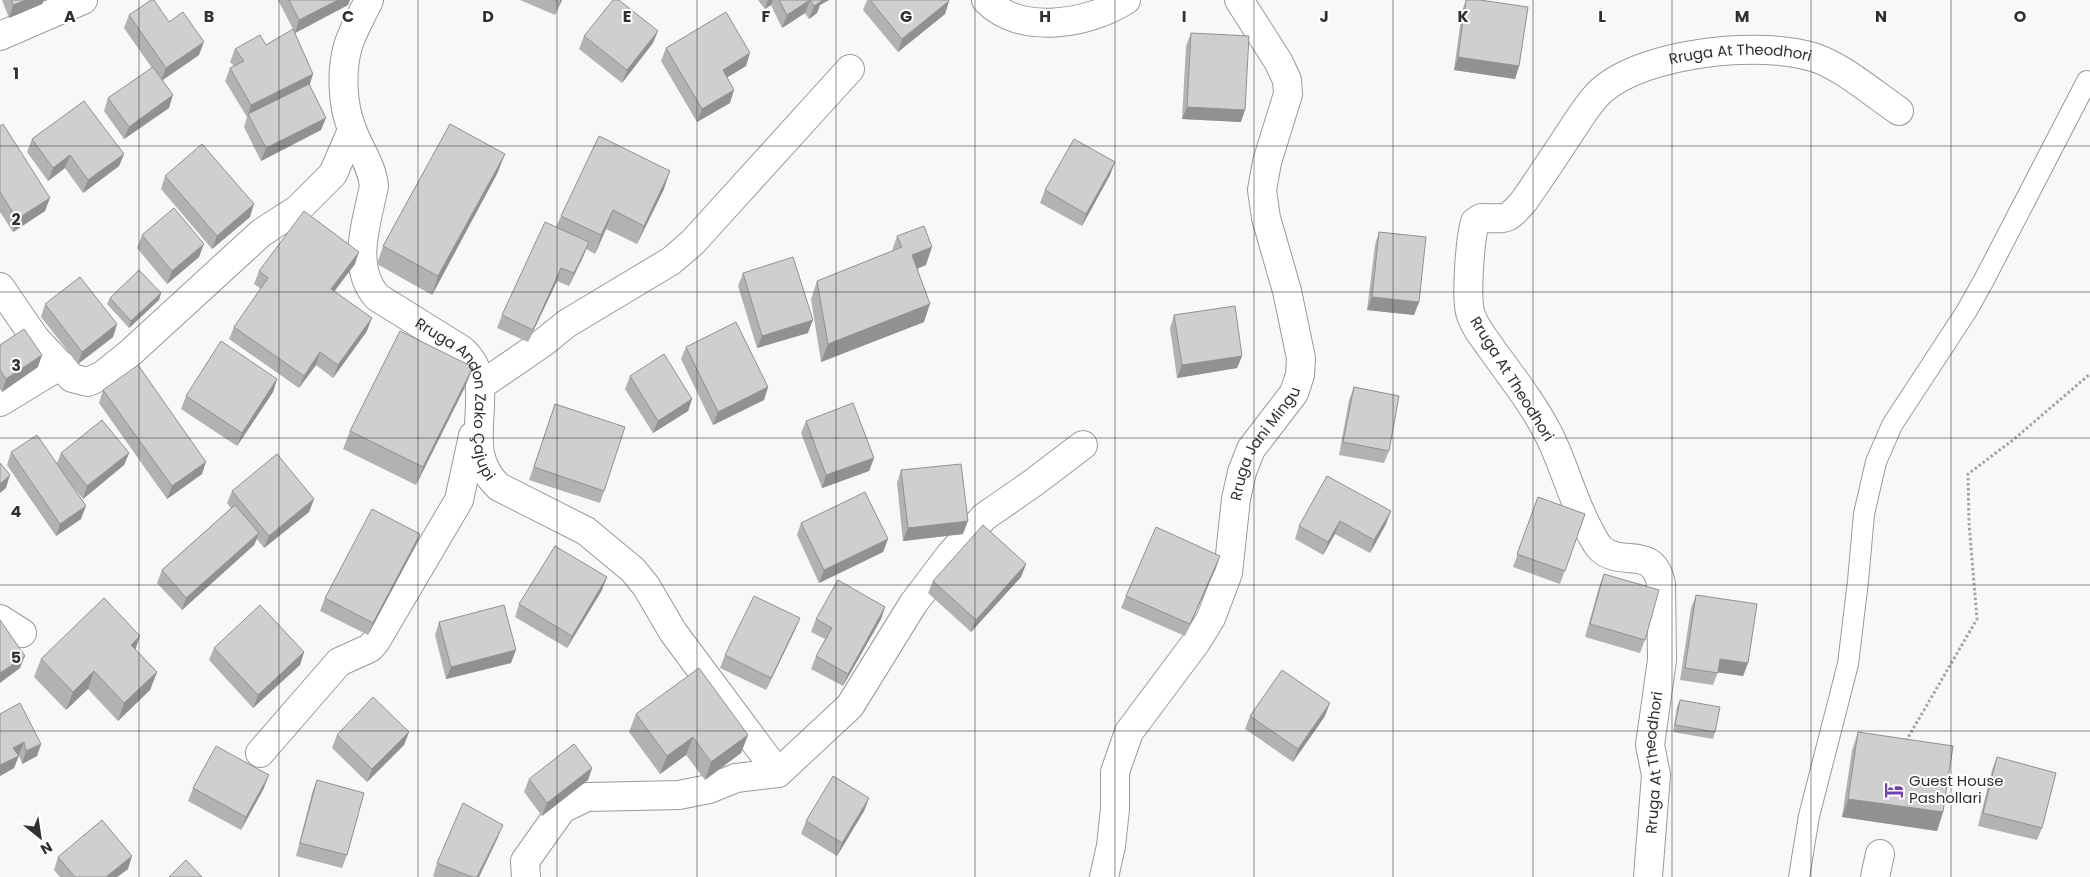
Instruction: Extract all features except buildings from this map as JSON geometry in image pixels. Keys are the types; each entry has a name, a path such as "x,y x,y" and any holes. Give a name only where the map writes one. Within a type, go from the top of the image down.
{"street":[{"path":"0,36 83,0"},
{"name":"Rruga Andon Zako Çajupi","path":"369,0 349,44 346,56 345,104 352,130 373,175 374,186 361,263 371,290 377,297 466,353 474,364 480,398 477,440 484,469 489,478 499,487 586,531 633,570 646,586 673,632 778,773"},
{"path":"986,0 1002,14 1042,22 1066,22 1086,17 1111,10 1126,0"},
{"name":"Rruga Jani Mingu","path":"1104,877 1111,846 1115,809 1115,772 1129,732 1197,641 1211,618 1228,572 1236,499 1242,472 1251,449 1294,393 1300,375 1301,358 1287,291 1266,218 1262,190 1267,162 1288,94 1287,80 1278,61 1239,0"},
{"name":"Rruga At Theodhori","path":"1648,877 1656,775 1650,745 1662,660 1661,584 1659,572 1650,563 1608,554 1600,549 1576,502 1563,465 1548,432 1475,325 1469,303 1471,249 1475,222 1481,218 1500,220 1513,214 1524,201 1585,110 1600,92 1627,75 1672,59 1717,51 1751,49 1799,53 1832,65 1899,112"},
{"path":"260,754 339,662 370,648 376,640 459,500 480,398 566,324 671,261 693,242 850,69"},
{"path":"0,287 35,338 72,378 88,382 103,376 261,233 298,209 333,174 352,130"},
{"path":"0,402 61,365"},
{"path":"524,876 525,861 562,809 588,797 679,795 709,789 736,778 778,773 850,706 913,604 950,555 984,516 1033,483 1083,445"}],"lane":[{"path":"1799,877 1810,816 1848,664 1864,514 1876,462 1892,425 1961,320 1984,280 2087,81"}],"path":[{"path":"1901,748 1977,619 1969,523 1968,474 2013,440 2090,374"}],"place":[{"name":"Guest House Pashollari","path":"1894,790"}]}
